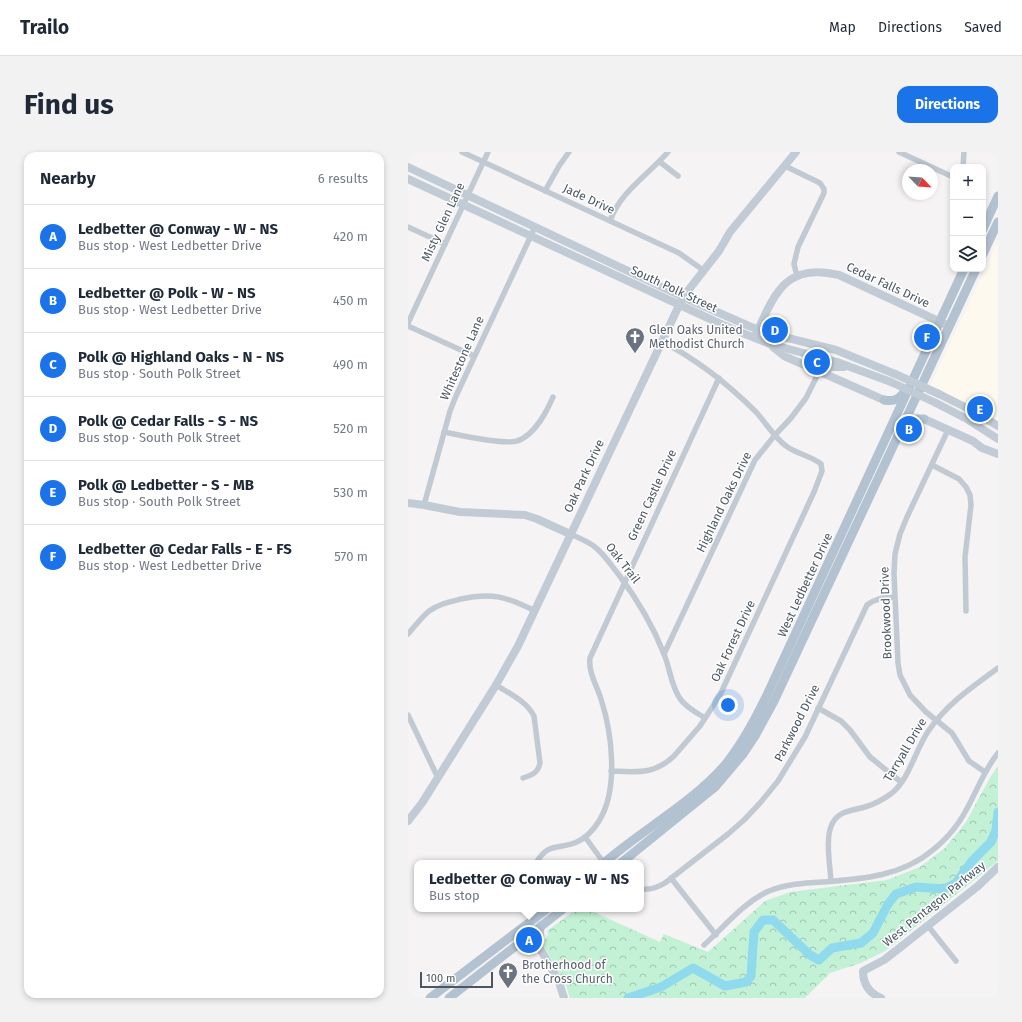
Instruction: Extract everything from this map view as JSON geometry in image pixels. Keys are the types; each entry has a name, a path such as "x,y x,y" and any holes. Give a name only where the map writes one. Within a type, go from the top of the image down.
{"main road":[{"name":"Oak Park Drive","path":"408,821 438,778 496,685 518,646 681,301 703,270 722,248 730,232 796,152"},
{"name":"South Polk Street","path":"408,167 629,270 681,301 754,338 851,367 892,382 965,418 987,431 998,440"},
{"name":"South Polk Street","path":"408,179 625,280 758,329 853,356 939,394 974,411 995,424"},
{"path":"986,222 998,196"},
{"path":"986,248 997,225"},
{"path":"625,280 629,270"},
{"name":"Cedar Falls Drive","path":"754,338 776,293 797,276 806,272 827,272 839,275 949,326"},
{"name":"West Ledbetter Drive","path":"625,860 715,787 743,754 758,730 770,699 866,482 963,272"},
{"name":"West Ledbetter Drive","path":"608,860 644,834 708,781 736,750 770,699 875,486 975,272"},
{"path":"770,344 784,356 884,400 893,401 898,399 911,384"},
{"path":"819,372 835,366 851,367"},
{"path":"916,397 918,412 924,419"},
{"path":"884,400 890,407 893,416 893,424"},
{"path":"902,428 914,419 924,419 973,441 982,448 998,454"},
{"path":"973,441 980,441 987,431 995,424"},
{"path":"866,482 875,486"},
{"name":"Oak Trail","path":"408,503 424,504 460,512 525,516 537,519 570,534"},
{"name":"West Pentagon Parkway","path":"881,998 873,994 867,987 863,980 863,971 884,960 978,886 997,869"},
{"path":"430,998 543,912"},
{"path":"449,998 558,912"},
{"path":"541,925 538,945 553,971 564,996"}],"street":[{"name":"Jade Drive","path":"462,152 679,253 703,270"},
{"name":"Misty Glen Lane","path":"408,322 488,152"},
{"path":"545,191 568,152"},
{"path":"610,222 622,198 660,162 668,152"},
{"path":"899,152 950,176"},
{"path":"963,164 964,152"},
{"path":"660,162 678,176"},
{"path":"784,166 820,183 824,189 824,192 798,247 794,264 797,276"},
{"path":"986,224 997,225"},
{"path":"408,227 445,244"},
{"name":"Whitestone Lane","path":"424,504 444,432 456,396 535,227"},
{"path":"408,326 474,356"},
{"path":"661,341 679,350 719,378 753,409 775,435"},
{"name":"Highland Oaks Drive","path":"664,654 749,472 764,448 783,428 806,398 819,372 827,348"},
{"name":"Green Castle Drive","path":"538,860 544,852 549,849 570,844 585,837 593,829 604,812 610,789 610,739 606,714 589,664 591,653 719,378"},
{"path":"444,432 504,442 516,442 525,437 535,427 547,411 553,397"},
{"name":"Brookwood Drive","path":"948,430 900,534 895,554 894,597 898,663 900,675 910,695 921,708 952,733 969,761 985,772"},
{"name":"Oak Forest Drive","path":"611,771 640,772 658,768 667,763 705,718 720,695 814,492 822,471 821,464 790,449 775,435"},
{"path":"932,465 959,479 966,487 970,495 971,505 965,557 966,611"},
{"name":"Oak Trail","path":"570,534 595,547 609,562 624,582 640,606 664,654 677,694 686,706 705,718"},
{"path":"408,634 420,619 440,605 473,596 484,595 512,600 535,611"},
{"name":"Parkwood Drive","path":"644,889 658,887 671,878 728,834 760,803 778,781 796,754 867,605 873,600 879,598 894,597"},
{"name":"Tarryall Drive","path":"831,881 828,839 832,823 843,812 865,807 883,799 893,792 901,782 920,744 936,720 949,705 962,694 998,668"},
{"path":"496,685 521,701 534,716 540,763 536,772 523,778"},
{"path":"818,708 841,721 850,730 870,757 901,782"},
{"path":"408,716 438,778"},
{"path":"704,945 755,900 769,891 798,884 882,875 901,869 934,850 959,822 985,772 998,754"},
{"path":"585,837 602,860"},
{"path":"671,878 716,935"},
{"path":"928,926 956,961"}],"shaded area":[{"path":"998,244 998,423 930,386 983,272 986,272 986,266 996,245"}],"green space":[{"path":"998,766 998,861 885,951 861,963 830,973 805,998 570,998 566,985 543,945 548,934 547,931 573,912 594,912 660,942 664,934 708,952 765,901 790,892 887,880 920,867 945,848 966,822"}],"waterway":[{"path":"628,998 661,987 693,968 725,986 746,982 751,976 754,932 763,920 773,920 810,955 819,960 832,948 861,943 873,933 888,904 896,894 916,887 944,889 956,883 972,861 991,842 996,830 998,812"}],"place":[{"name":"Polk @ Cedar Falls - S - NS","path":"775,330"},
{"name":"Ledbetter @ Cedar Falls - E - FS","path":"927,337"},
{"name":"Glen Oaks United Methodist Church","path":"635,354"},
{"name":"Polk @ Highland Oaks - N - NS","path":"817,362"},
{"name":"Polk @ Ledbetter - S - MB","path":"980,409"},
{"name":"Ledbetter @ Polk - W - NS","path":"909,429"},
{"name":"Ledbetter @ Conway - W - NS","path":"529,940"},
{"name":"Brotherhood of the Cross Church","path":"508,989"}]}
